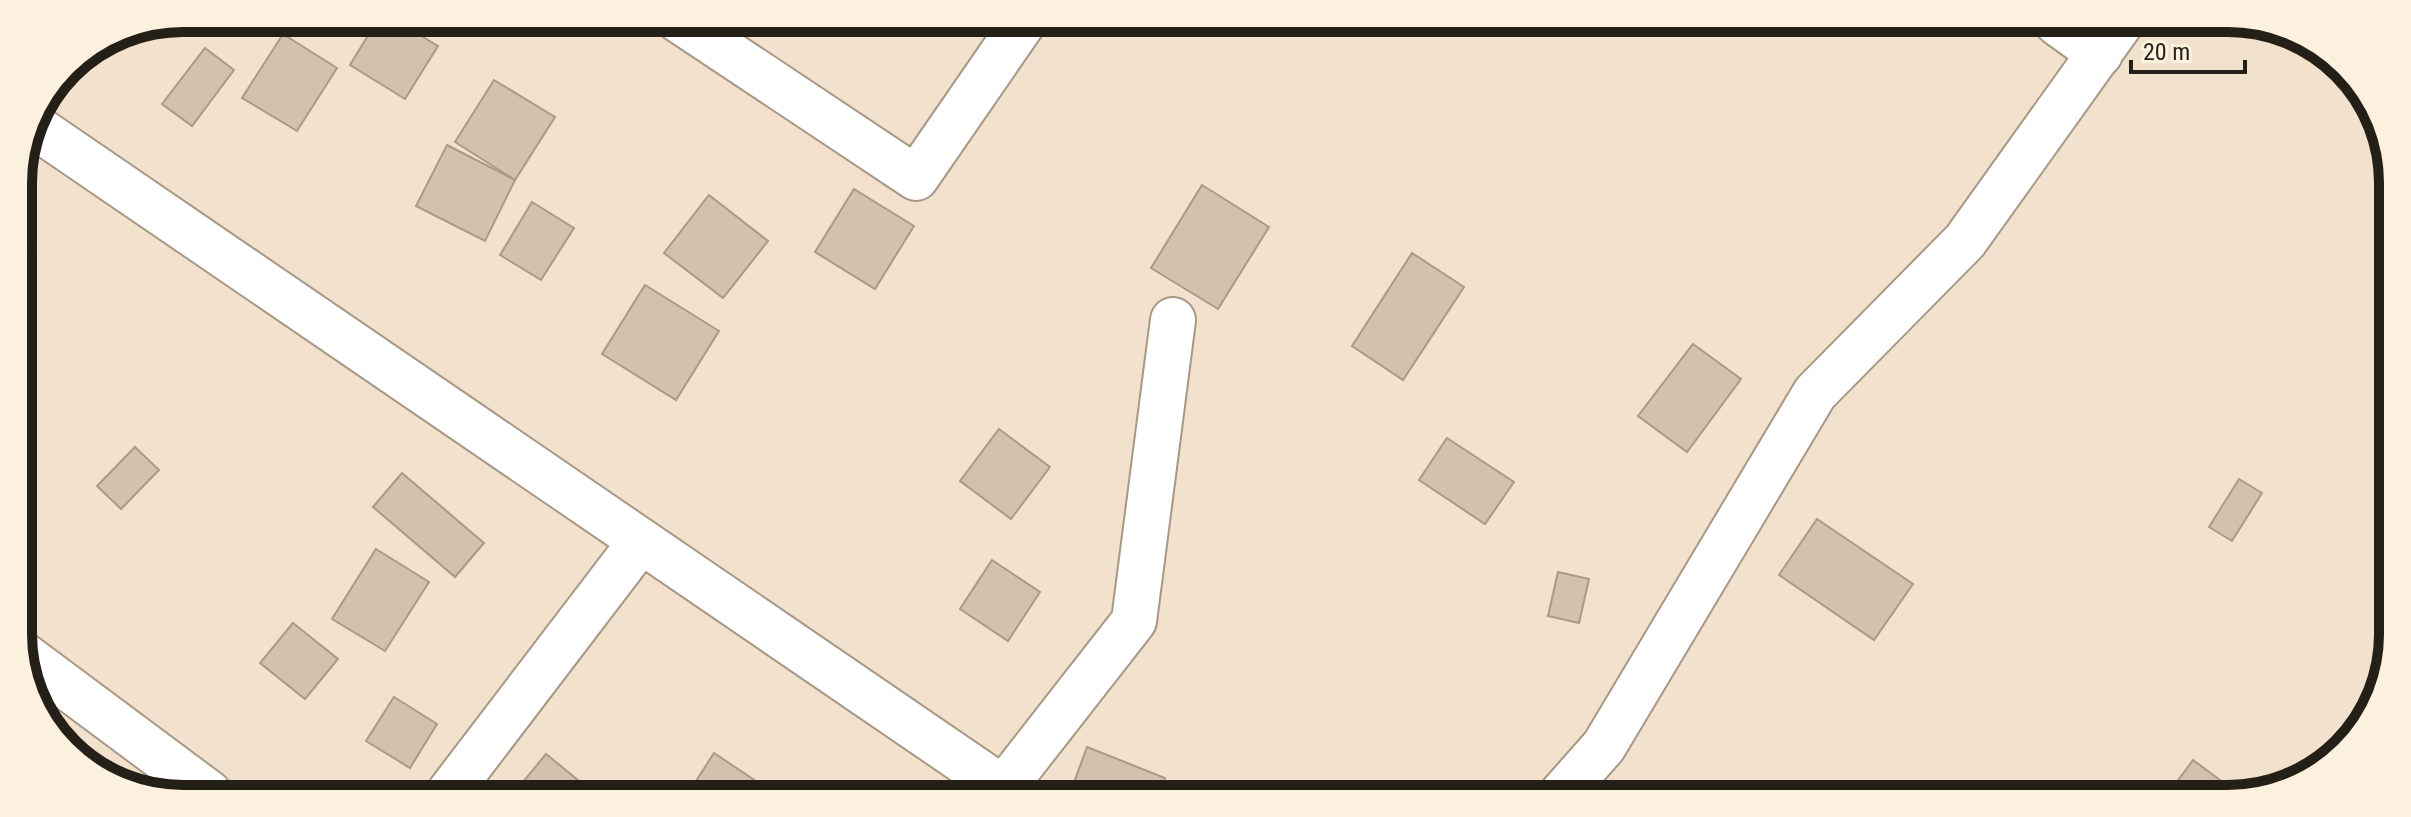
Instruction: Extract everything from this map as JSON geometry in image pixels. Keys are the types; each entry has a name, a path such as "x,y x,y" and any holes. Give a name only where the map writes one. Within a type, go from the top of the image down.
{"street":[{"path":"697,32 916,178 1017,32"},
{"path":"1570,785 1604,746 1815,393 1965,241 2110,38 2089,32"},
{"path":"41,131 641,541 991,785"},
{"path":"1006,785 1134,621 1173,320"},
{"path":"455,785 641,541"},
{"path":"35,663 198,785"}],"building":[{"path":"370,32 415,32 438,46 405,99 350,65"},
{"path":"283,34 337,68 297,131 242,98"},
{"path":"205,48 234,70 192,126 162,104"},
{"path":"494,80 555,117 515,180 455,142"},
{"path":"447,145 515,180 485,241 416,206"},
{"path":"1202,185 1269,227 1218,309 1151,268"},
{"path":"854,189 914,226 875,289 815,252"},
{"path":"709,195 768,241 723,298 664,253"},
{"path":"532,202 574,228 541,280 500,255"},
{"path":"1412,253 1464,287 1403,380 1352,346"},
{"path":"645,285 719,331 676,400 602,354"},
{"path":"1693,344 1741,379 1687,452 1638,416"},
{"path":"999,429 1050,467 1011,519 960,481"},
{"path":"1447,438 1514,482 1485,524 1419,480"},
{"path":"135,447 159,470 121,509 97,486"},
{"path":"402,473 484,543 455,577 373,507"},
{"path":"2239,479 2262,493 2232,541 2209,527"},
{"path":"1817,519 1913,584 1874,640 1779,575"},
{"path":"376,549 429,582 385,651 332,619"},
{"path":"992,560 1040,592 1008,641 960,609"},
{"path":"1558,572 1589,579 1579,623 1548,616"},
{"path":"293,623 338,659 305,699 260,663"},
{"path":"394,697 437,724 410,768 366,741"},
{"path":"1087,747 1165,778 1162,785 1073,785"},
{"path":"714,753 762,785 693,785"},
{"path":"546,754 584,785 520,785"},
{"path":"2193,760 2227,785 2175,785"}]}
